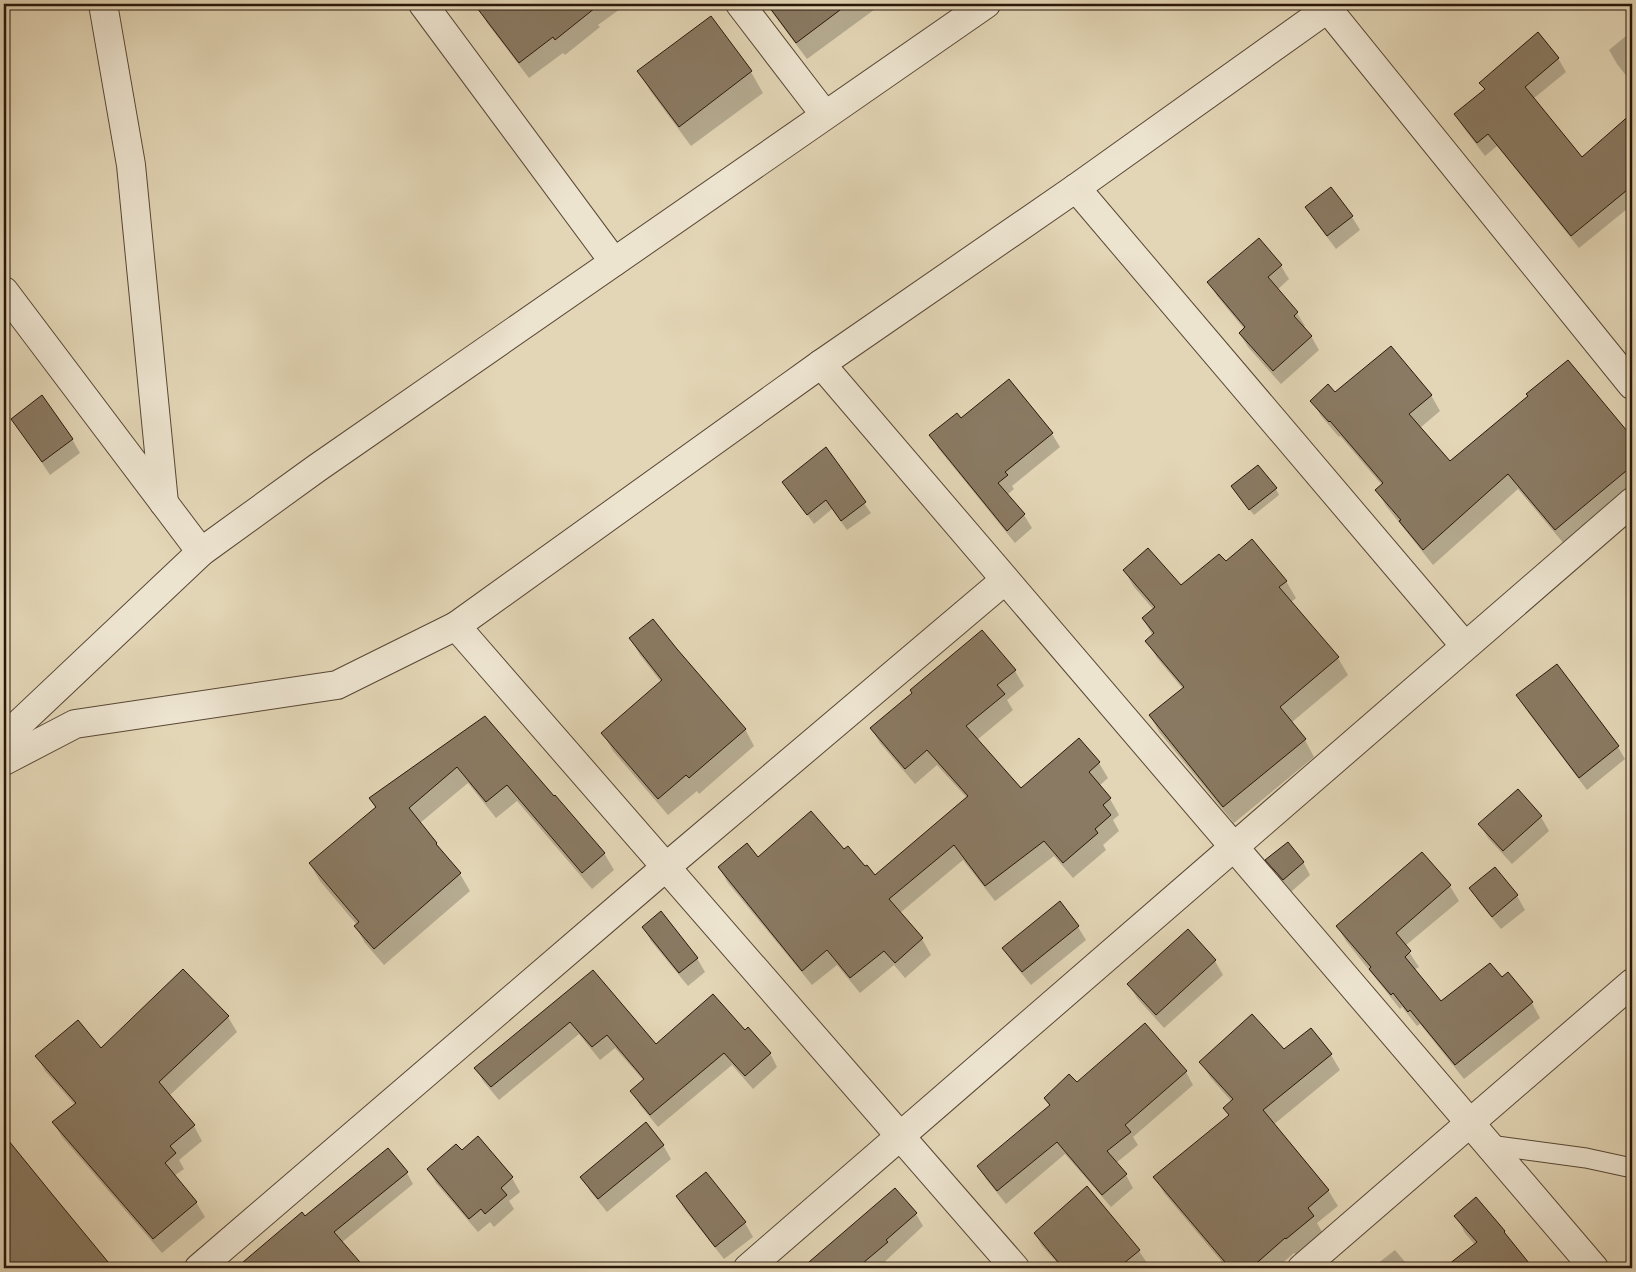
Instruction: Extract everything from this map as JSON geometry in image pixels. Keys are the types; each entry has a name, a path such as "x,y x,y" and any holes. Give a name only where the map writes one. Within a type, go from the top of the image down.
{"street":[{"path":"103,4 131,164 164,503"},
{"path":"423,4 614,262"},
{"path":"740,4 824,115"},
{"path":"4,738 201,552 325,462 986,4"},
{"path":"4,761 75,724 337,685 456,626 821,364 1076,188 1330,6 1632,385"},
{"path":"1076,188 1465,646"},
{"path":"4,291 201,552"},
{"path":"821,364 1594,1268"},
{"path":"748,1268 1632,502"},
{"path":"199,1268 666,867 1005,580"},
{"path":"456,626 1015,1268"},
{"path":"1302,1268 1632,983"}],"lane":[{"path":"1489,1145 1586,1158 1632,1168"}],"building":[{"path":"474,4 600,4 555,40 553,37 519,63"},
{"path":"767,4 848,4 796,43"},
{"path":"711,16 752,71 679,127 637,71"},
{"path":"1538,32 1559,58 1525,87 1582,157 1632,113 1632,186 1571,236 1488,134 1477,143 1454,114 1485,89 1479,83"},
{"path":"1331,187 1353,216 1327,236 1305,207"},
{"path":"1259,238 1282,265 1268,277 1298,312 1294,316 1312,336 1273,371 1239,333 1245,327 1207,282"},
{"path":"1391,346 1432,395 1409,414 1450,461 1568,360 1632,437 1632,466 1555,530 1508,474 1423,550 1399,521 1401,520 1375,490 1383,483 1330,421 1310,401 1328,384 1335,392"},
{"path":"1009,379 1053,433 1005,472 1008,475 998,483 1025,514 1007,531 929,435 957,413 961,418"},
{"path":"42,395 73,439 42,462 11,419"},
{"path":"826,447 866,502 841,521 826,500 807,515 782,482"},
{"path":"1258,465 1277,488 1249,510 1231,486"},
{"path":"1252,539 1287,581 1279,587 1339,657 1280,707 1306,739 1223,807 1149,715 1184,687 1145,641 1154,633 1142,618 1155,607 1123,570 1148,548 1181,585 1219,554 1226,561"},
{"path":"653,619 746,729 689,778 686,775 658,799 601,733 662,680 629,638"},
{"path":"982,630 1016,670 997,685 1005,694 966,726 1021,788 1079,738 1100,762 1089,772 1111,798 1103,805 1111,815 1095,829 1098,833 1063,863 1044,841 985,886 954,845 889,899 923,938 895,963 884,951 850,978 827,950 802,971 718,867 747,843 758,857 811,811 844,849 848,846 875,875 968,796 927,750 905,769 870,728 912,693 910,690"},
{"path":"1557,664 1619,746 1579,778 1516,695"},
{"path":"485,716 605,853 582,873 507,785 486,802 457,767 409,808 461,873 374,949 354,926 359,922 309,863 376,807 369,798"},
{"path":"1518,789 1542,816 1503,851 1478,824"},
{"path":"1288,842 1304,862 1283,880 1265,860"},
{"path":"1422,852 1451,885 1396,933 1411,951 1405,957 1441,1001 1490,963 1502,977 1508,972 1533,1002 1455,1065 1410,1010 1408,1012 1393,993 1391,995 1369,969 1371,967 1336,926"},
{"path":"1495,867 1518,895 1492,917 1469,888"},
{"path":"1060,901 1079,926 1022,972 1002,948"},
{"path":"661,911 698,958 679,973 642,927"},
{"path":"1188,929 1216,960 1156,1015 1127,984"},
{"path":"183,969 229,1016 159,1082 195,1125 170,1146 176,1153 165,1163 197,1202 153,1239 52,1122 76,1103 35,1056 78,1020 101,1048"},
{"path":"593,970 656,1044 713,994 745,1030 748,1027 771,1053 745,1076 724,1053 650,1115 630,1091 644,1079 607,1035 592,1047 570,1022 491,1087 474,1068"},
{"path":"1252,1014 1284,1049 1311,1028 1332,1054 1263,1110 1329,1190 1308,1208 1314,1216 1251,1268 1230,1268 1153,1177 1229,1115 1223,1108 1233,1099 1199,1062"},
{"path":"1145,1023 1187,1071 1125,1125 1131,1132 1107,1151 1127,1174 1102,1195 1057,1142 997,1191 977,1166 1050,1105 1044,1098 1069,1074 1077,1082"},
{"path":"646,1122 664,1145 598,1199 580,1177"},
{"path":"4,1135 52,1194 113,1268 4,1268"},
{"path":"478,1136 513,1177 501,1188 507,1195 485,1214 481,1209 469,1219 427,1169 456,1144 462,1150"},
{"path":"388,1148 408,1172 334,1232 365,1268 236,1268 302,1212 305,1216"},
{"path":"706,1172 746,1222 715,1247 676,1196"},
{"path":"1087,1186 1140,1250 1118,1268 1063,1268 1034,1233"},
{"path":"895,1188 917,1213 886,1240 888,1242 857,1268 802,1268"},
{"path":"1476,1197 1533,1268 1444,1268 1477,1242 1454,1216"}]}
